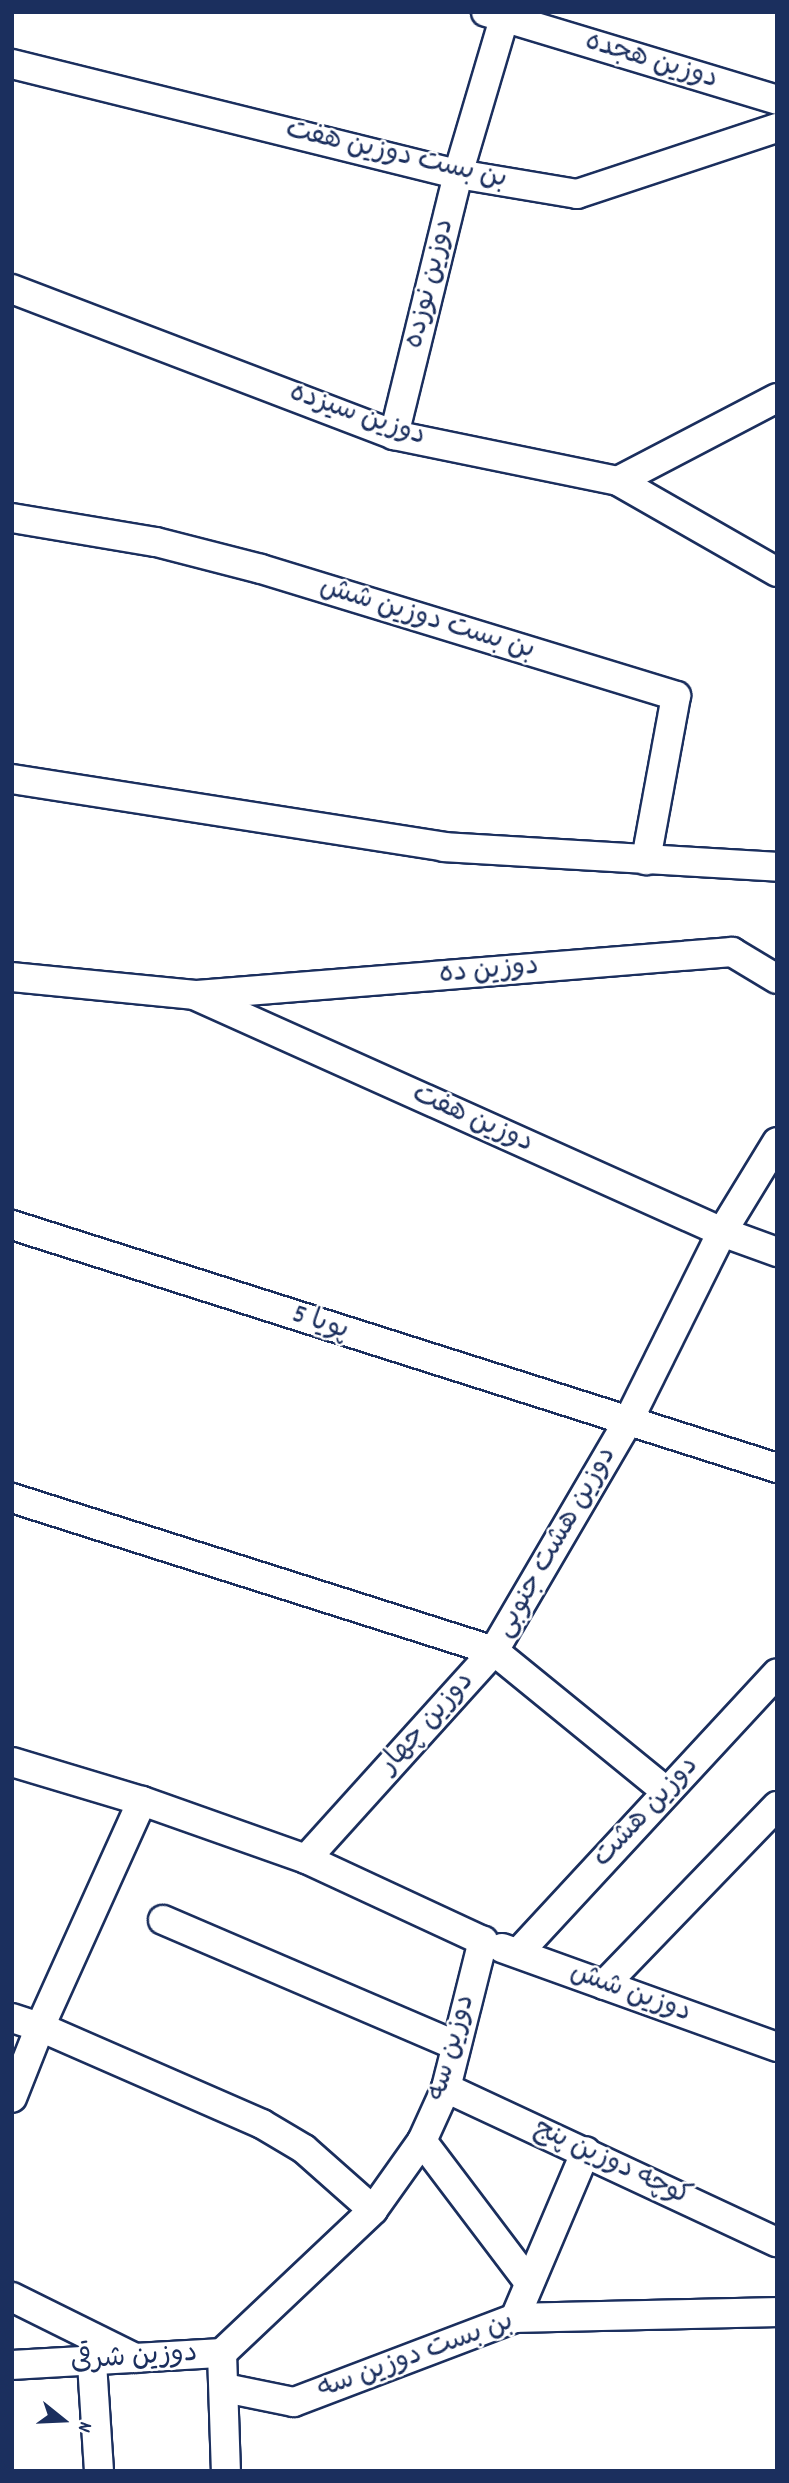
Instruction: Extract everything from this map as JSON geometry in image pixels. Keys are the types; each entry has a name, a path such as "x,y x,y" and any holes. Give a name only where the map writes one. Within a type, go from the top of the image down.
{"street":[{"name":"دوزین هجده","path":"499,14 777,100"},
{"name":"دوزین نوزده","path":"394,435 499,14"},
{"name":"بن بست دوزین هفت","path":"12,64 458,174 577,194 777,128"},
{"name":"دوزین سیزده","path":"12,289 394,435 618,481 777,572"},
{"path":"618,481 777,398"},
{"name":"بن بست دوزین شش","path":"12,518 156,542 261,569 676,696 646,860"},
{"path":"12,779 444,846 777,867"},
{"name":"دوزین ده","path":"194,995 732,952 777,979"},
{"name":"دوزین هفت","path":"12,977 194,995 722,1231"},
{"path":"777,1142 722,1231 627,1423 777,1468"},
{"name":"پویا 5","path":"12,1226 627,1423"},
{"path":"722,1231 777,1252"},
{"name":"دوزین هشت جنوبی","path":"627,1423 494,1651 667,1792"},
{"name":"دوزین چهار","path":"12,1498 494,1651 306,1859"},
{"name":"دوزین هشت","path":"518,1953 777,1673"},
{"path":"12,1762 142,1801 306,1859 483,1941"},
{"path":"12,2098 40,2027 142,1801"},
{"path":"604,1985 777,1806"},
{"path":"163,1920 454,2045"},
{"name":"دوزین شش","path":"483,1941 777,2047"},
{"name":"دوزین سه","path":"222,2353 373,2210 422,2141 446,2088 454,2045 483,1941"},
{"path":"12,2018 40,2027 262,2124 304,2149 373,2210"},
{"name":"کوچه دوزین پنج","path":"446,2088 777,2242"},
{"path":"422,2141 528,2281"},
{"path":"515,2318 528,2281 586,2151"},
{"path":"12,2297 135,2358"},
{"name":"بن بست دوزین سه","path":"225,2388 294,2402 515,2318 777,2312"},
{"name":"دوزین شرقی","path":"12,2365 92,2363 222,2353 226,2471"},
{"path":"92,2363 99,2471"}]}
